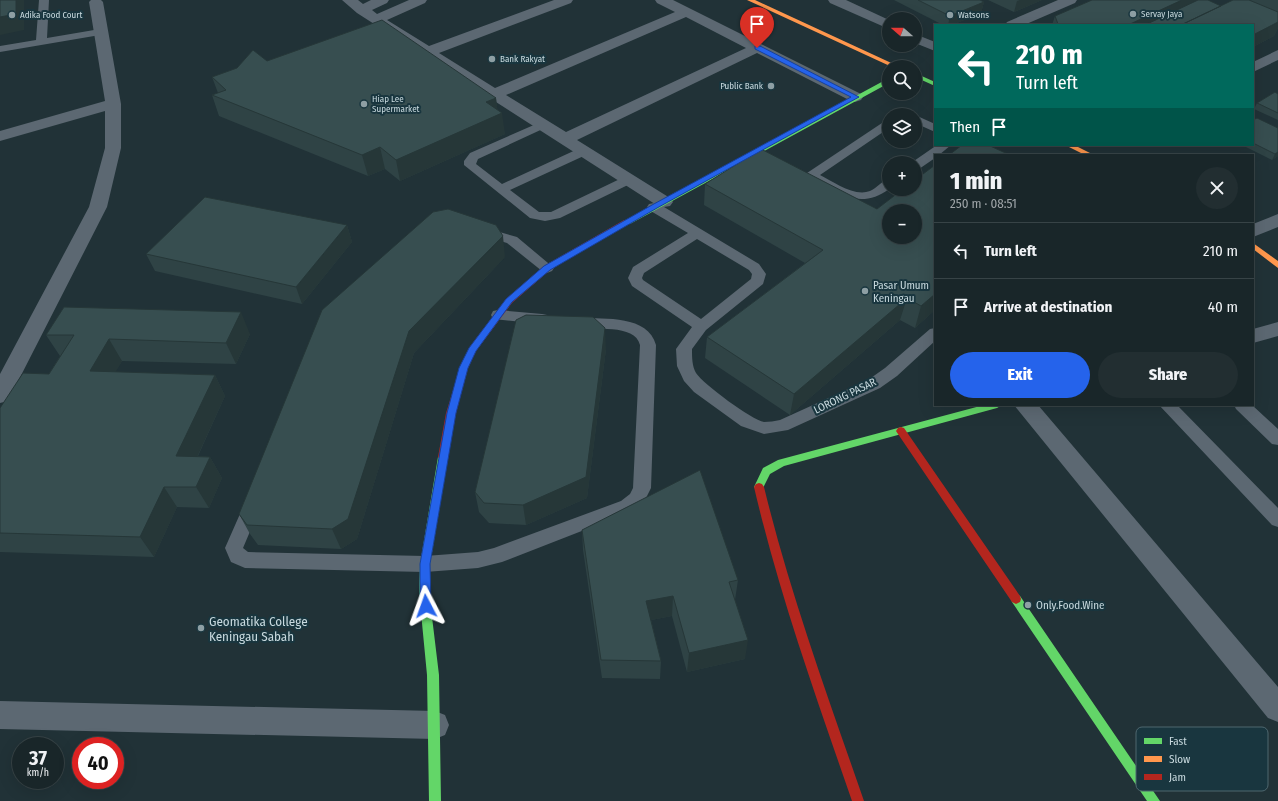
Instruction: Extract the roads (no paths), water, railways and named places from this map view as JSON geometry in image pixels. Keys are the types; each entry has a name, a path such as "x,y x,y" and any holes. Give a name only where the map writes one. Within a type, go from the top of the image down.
{"street":[{"path":"349,0 377,20 584,151 628,180 659,204"},
{"path":"362,10 382,0"},
{"path":"377,20 420,0"},
{"path":"428,52 566,0"},
{"path":"662,0 856,97"},
{"path":"750,0 882,60"},
{"path":"835,0 882,22"},
{"path":"1014,24 1070,0"},
{"path":"0,395 98,207 113,148 114,104 100,32 99,1"},
{"path":"494,94 687,12"},
{"path":"922,41 934,47"},
{"path":"565,139 757,48"},
{"path":"1254,67 1278,54"},
{"path":"922,78 934,84"},
{"path":"435,801 435,725 433,675 424,592 425,564 452,413 464,368 472,350 509,300 547,268 659,204 882,84"},
{"path":"0,136 114,104"},
{"path":"1070,146 1088,154"},
{"path":"1254,231 1278,220"},
{"path":"1254,246 1278,265"},
{"path":"1254,336 1278,329"},
{"path":"858,801 802,636 768,527 759,485 766,471 780,463 993,406"},
{"path":"1026,406 1278,708"},
{"path":"901,431 1136,775"},
{"path":"0,715 435,725"},
{"path":"1147,791 1154,801"}],"lane":[{"path":"41,42 44,0"},
{"path":"0,50 100,32"},
{"path":"922,122 934,128"},
{"path":"543,125 474,156 470,161 470,165 534,215 545,217 555,215 628,180"},
{"path":"812,175 882,127"},
{"path":"922,161 944,146"},
{"path":"760,149 773,156"},
{"path":"501,189 584,151"},
{"path":"799,169 848,193 862,196 875,193 882,188"},
{"path":"659,204 697,233 754,267 759,274 758,280 701,326 637,283 635,278 638,270 697,233"},
{"path":"465,226 504,236 512,240 547,268"},
{"path":"258,490 234,548 238,556 245,560 425,564 478,560 495,556 627,506 637,499 642,488 648,345 646,337 639,331 630,327 498,315"},
{"name":"LORONG PASAR","path":"701,326 684,349 684,366 690,377 700,388 747,422 764,428 782,426 874,384 891,372 934,334"},
{"path":"1168,406 1278,520"},
{"path":"1243,406 1278,439"}],"place":[{"name":"Servay Jaya","path":"1133,14"},
{"name":"Adika Food Court","path":"12,15"},
{"name":"Watsons","path":"950,15"},
{"name":"Bank Rakyat","path":"492,59"},
{"name":"Public Bank","path":"771,86"},
{"name":"Hiap Lee Supermarket","path":"364,104"},
{"name":"Pasar Umum Keningau","path":"865,291"},
{"name":"Only.Food.Wine","path":"1028,605"},
{"name":"Geomatika College Keningau Sabah","path":"201,628"}]}
